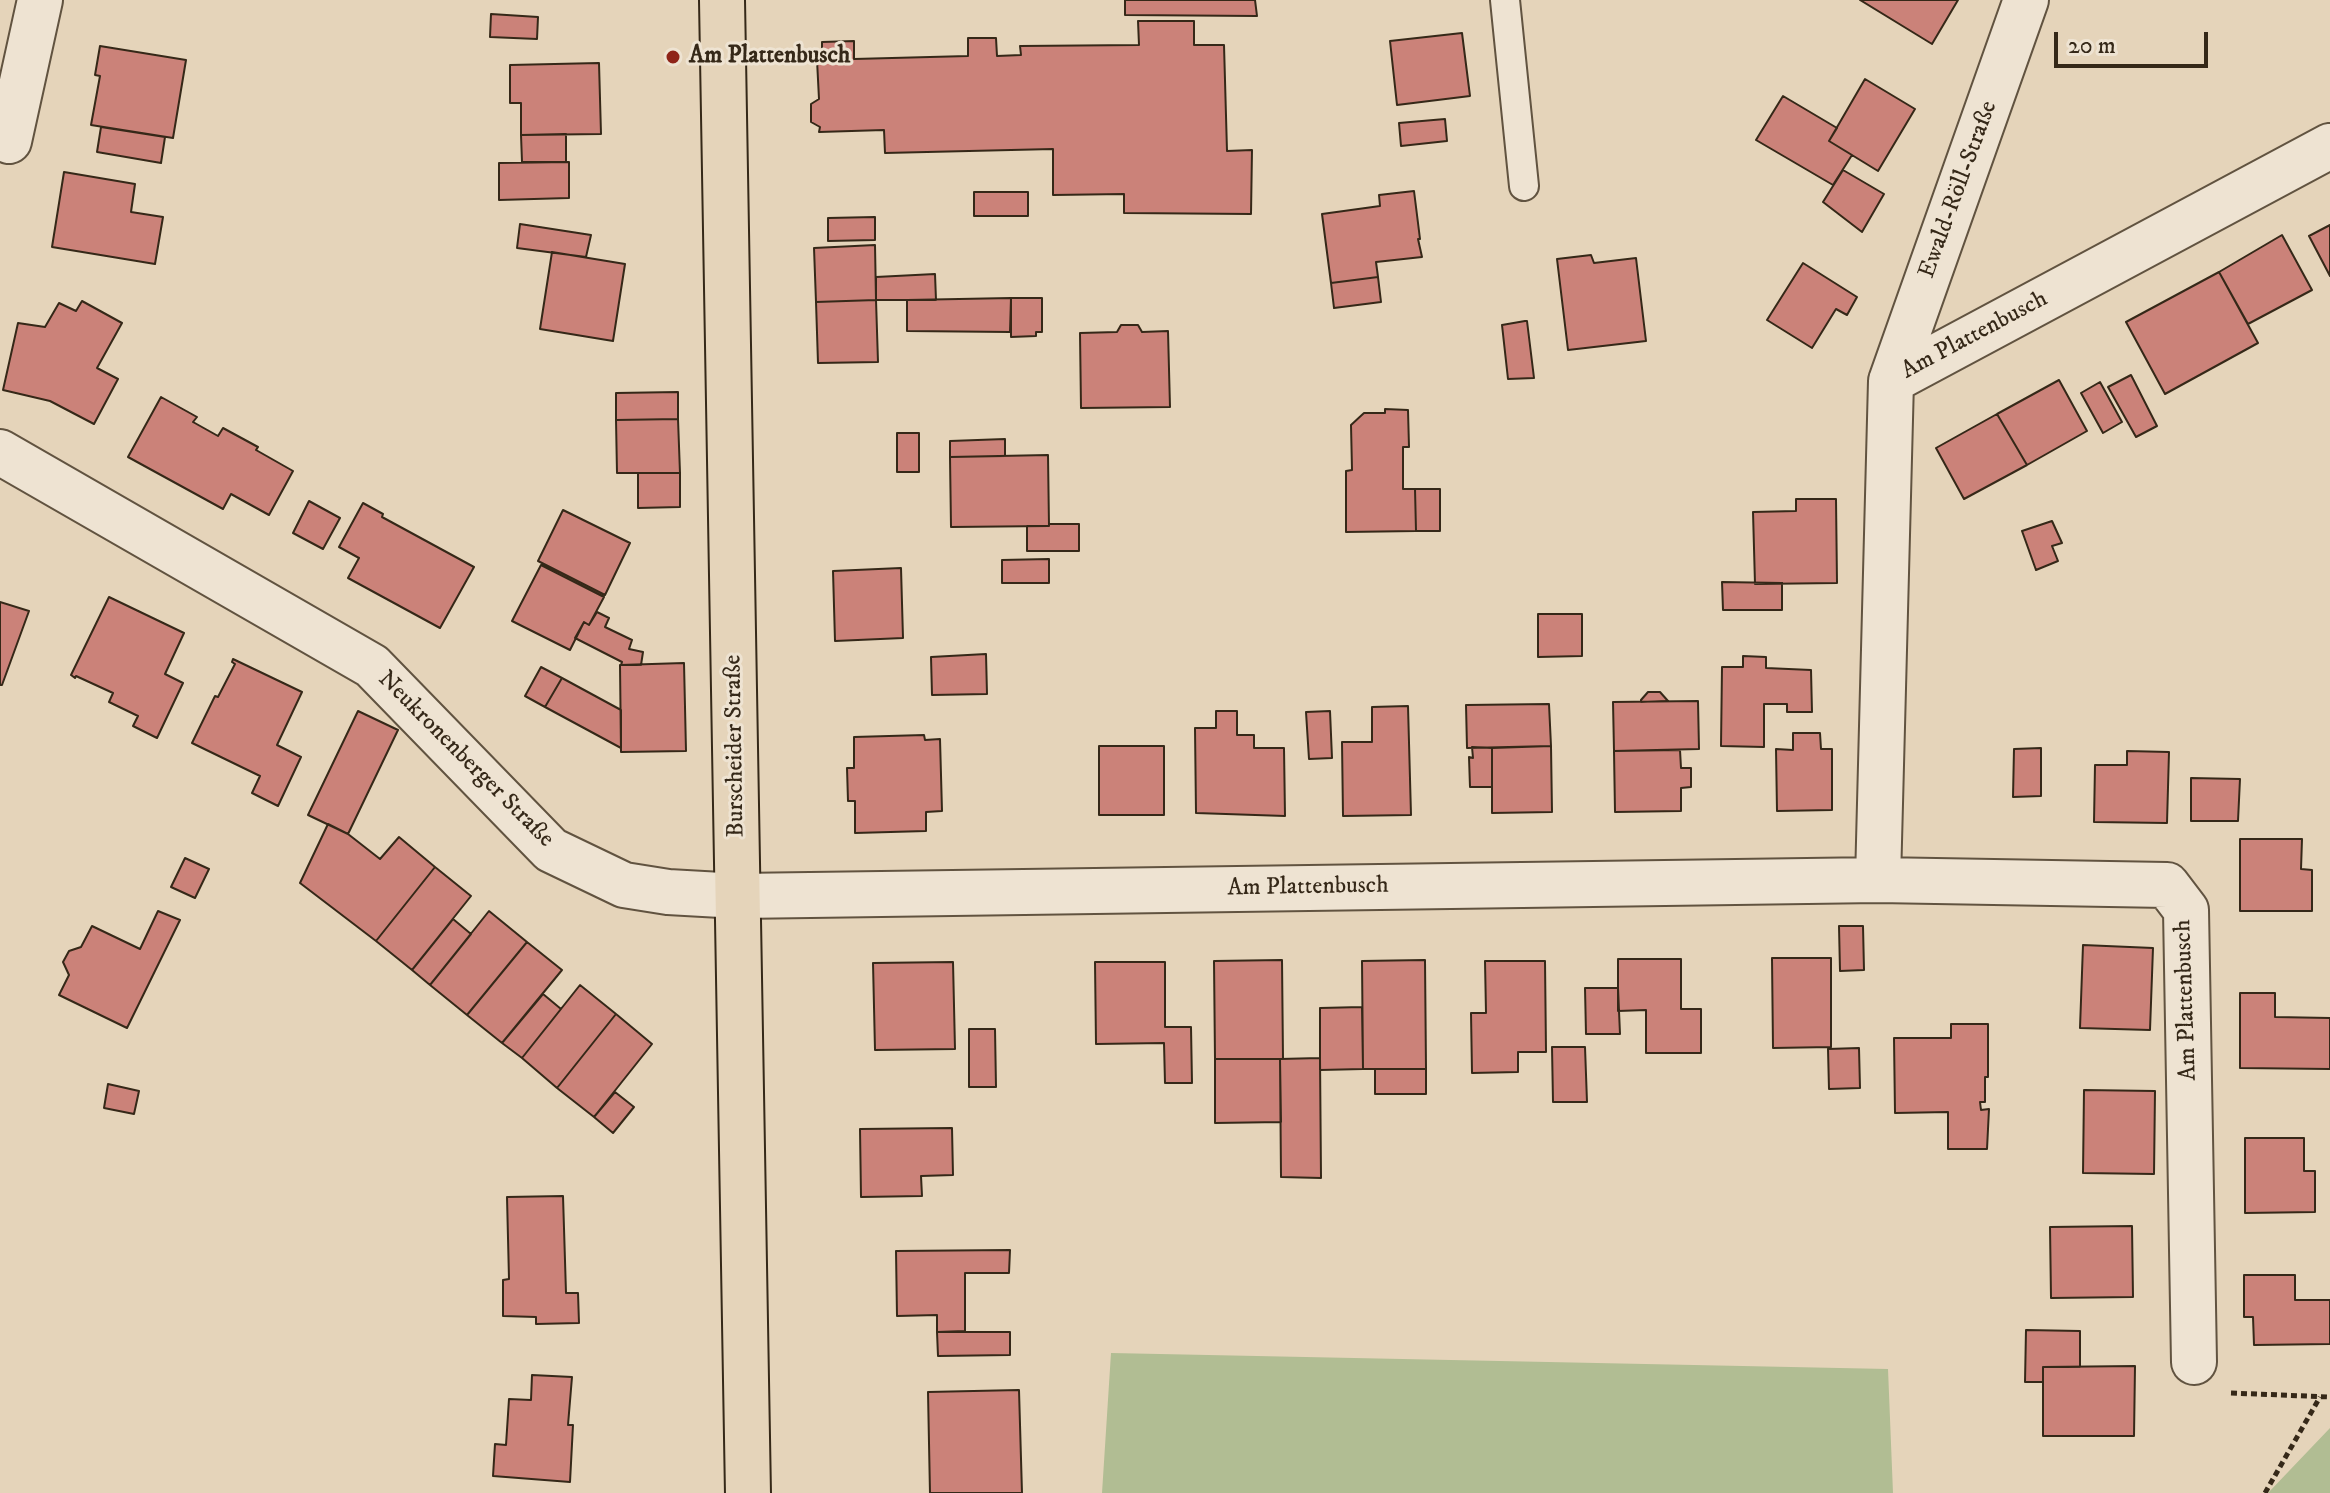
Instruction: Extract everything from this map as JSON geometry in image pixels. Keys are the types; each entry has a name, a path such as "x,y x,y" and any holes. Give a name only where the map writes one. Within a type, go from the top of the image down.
{"main road":[{"name":"Burscheider Straße","path":"722,0 748,1493"}],"street":[{"path":"9,141 40,0"},
{"name":"Ewald-Röll-Straße","path":"1891,381 2026,0"},
{"name":"Am Plattenbusch","path":"1878,880 1891,381 2330,146"},
{"name":"Neukronenberger Straße","path":"0,452 372,666 551,850 624,885 668,892 739,896"},
{"name":"Am Plattenbusch","path":"739,896 1878,880 2167,885 2186,910 2194,1362"}],"lane":[{"path":"1505,0 1524,186"}],"path":[{"path":"2194,1362 2204,1392 2330,1397"},
{"path":"2265,1493 2320,1397"}],"green space":[{"path":"1111,1353 1888,1369 1893,1493 1102,1493"},
{"path":"2330,1428 2330,1493 2268,1493"}],"building":[{"path":"1125,0 1255,0 1257,16 1125,15"},
{"path":"1860,0 1958,0 1932,44"},
{"path":"491,14 538,17 537,39 490,37"},
{"path":"1138,21 1194,21 1194,45 1224,45 1227,151 1252,150 1251,214 1124,213 1124,194 1053,195 1053,149 885,153 884,130 819,132 820,127 811,122 811,104 819,99 817,60 822,59 822,42 854,41 854,59 968,56 968,38 996,38 997,56 1021,55 1020,46 1139,45"},
{"path":"1462,33 1470,96 1397,105 1390,41"},
{"path":"100,46 186,60 173,138 91,125 100,76 95,75"},
{"path":"599,63 601,134 521,135 521,103 510,103 510,65"},
{"path":"1865,79 1915,109 1878,171 1829,141"},
{"path":"1783,96 1837,128 1829,141 1852,155 1833,185 1756,140"},
{"path":"1445,119 1447,141 1401,146 1399,123"},
{"path":"101,127 165,137 161,163 97,152"},
{"path":"566,134 566,162 522,162 521,135"},
{"path":"569,162 569,198 499,200 499,163"},
{"path":"1843,170 1884,194 1862,232 1823,202"},
{"path":"64,172 135,184 131,212 163,217 155,264 52,247"},
{"path":"1414,191 1422,257 1376,262 1378,277 1331,283 1322,214 1380,206 1379,195"},
{"path":"974,192 1028,192 1028,216 974,216"},
{"path":"875,217 875,240 828,241 828,218"},
{"path":"520,224 591,235 586,257 517,248"},
{"path":"2330,225 2330,276 2309,236"},
{"path":"2282,235 2312,290 2248,324 2219,272"},
{"path":"875,245 876,300 816,302 814,248"},
{"path":"552,252 625,264 613,341 540,329"},
{"path":"1591,255 1594,263 1636,258 1646,341 1568,350 1557,259"},
{"path":"1803,263 1857,297 1847,315 1836,309 1812,348 1767,320"},
{"path":"2219,272 2258,343 2165,394 2126,322"},
{"path":"935,274 936,300 876,300 876,277"},
{"path":"1378,277 1381,302 1334,308 1331,283"},
{"path":"1011,298 1042,298 1042,332 1036,332 1036,336 1011,337"},
{"path":"1011,298 1010,332 907,331 907,300"},
{"path":"876,300 878,362 818,363 816,302"},
{"path":"82,301 122,323 97,368 118,379 94,424 50,401 3,390 18,323 45,327 59,303 76,311"},
{"path":"1527,321 1534,378 1508,379 1502,325"},
{"path":"1121,325 1138,325 1142,332 1168,331 1170,407 1081,408 1080,333 1117,332"},
{"path":"2131,375 2157,426 2136,437 2108,387"},
{"path":"2059,380 2087,431 2027,465 1997,414"},
{"path":"2100,382 2122,422 2103,433 2081,393"},
{"path":"678,392 678,419 616,420 616,393"},
{"path":"161,397 197,417 193,422 218,436 223,428 293,471 269,515 231,494 223,509 128,457"},
{"path":"1385,409 1408,410 1409,447 1403,447 1403,489 1415,489 1416,531 1346,532 1346,471 1352,470 1351,425 1364,413 1385,413"},
{"path":"1997,414 2027,465 1964,499 1936,448"},
{"path":"678,419 680,473 617,473 616,420"},
{"path":"897,433 919,433 919,472 897,472"},
{"path":"1005,439 1005,456 950,457 950,441"},
{"path":"1048,455 1049,526 951,527 950,457"},
{"path":"638,473 680,473 680,507 638,508"},
{"path":"1415,489 1440,489 1440,531 1416,531"},
{"path":"1796,499 1836,499 1837,583 1755,584 1753,512 1796,511"},
{"path":"309,501 340,518 323,549 293,533"},
{"path":"363,503 383,514 382,517 474,567 440,628 348,578 359,558 339,547"},
{"path":"563,510 630,543 605,595 538,561"},
{"path":"2052,521 2062,543 2052,546 2058,561 2036,570 2022,531"},
{"path":"1079,524 1079,551 1027,551 1027,526"},
{"path":"1049,559 1049,583 1002,583 1002,560"},
{"path":"541,565 604,597 589,625 584,622 570,650 512,621"},
{"path":"901,568 903,638 835,641 833,571"},
{"path":"1722,582 1782,583 1782,610 1723,610"},
{"path":"109,597 184,633 165,674 183,683 157,738 133,726 138,716 109,702 113,693 71,675"},
{"path":"0,602 29,611 2,685 0,685"},
{"path":"597,612 609,618 605,627 632,640 629,649 643,652 641,665 621,665 622,662 575,638 584,622 589,625"},
{"path":"1538,614 1582,614 1582,656 1538,657"},
{"path":"986,654 987,694 932,695 931,657"},
{"path":"1743,656 1766,657 1766,668 1811,670 1812,712 1787,712 1787,704 1764,704 1764,747 1721,746 1722,667 1743,667"},
{"path":"233,659 302,692 277,745 301,757 278,806 252,793 260,776 192,743 235,664"},
{"path":"684,663 686,751 621,752 620,665"},
{"path":"541,667 562,678 545,707 525,696"},
{"path":"562,678 621,710 621,748 545,707"},
{"path":"1648,692 1660,692 1668,701 1641,702"},
{"path":"1698,701 1699,749 1614,751 1613,702"},
{"path":"1549,704 1551,746 1467,748 1466,705"},
{"path":"1408,706 1411,815 1343,816 1342,742 1372,742 1372,707"},
{"path":"358,711 398,730 348,834 308,815"},
{"path":"1216,711 1237,711 1237,735 1254,735 1254,748 1284,748 1285,816 1196,813 1195,728 1216,728"},
{"path":"1330,711 1332,758 1309,759 1306,712"},
{"path":"1793,733 1820,733 1821,749 1832,749 1832,810 1777,811 1776,749 1793,750"},
{"path":"924,735 925,740 940,739 942,811 926,812 926,831 855,833 855,801 848,801 847,768 854,768 854,737"},
{"path":"1099,746 1164,746 1164,815 1099,815"},
{"path":"1551,746 1552,812 1492,813 1492,748"},
{"path":"1472,747 1492,748 1492,787 1470,787 1469,757 1473,758"},
{"path":"2041,748 2041,796 2013,797 2014,749"},
{"path":"1680,750 1681,768 1691,768 1691,787 1681,788 1681,811 1615,812 1614,751"},
{"path":"2127,751 2169,752 2167,823 2094,822 2095,765 2127,765"},
{"path":"2191,778 2240,779 2238,821 2191,821"},
{"path":"328,824 348,834 380,859 399,837 435,867 376,941 300,883"},
{"path":"2240,839 2302,839 2301,869 2312,870 2312,911 2240,911"},
{"path":"185,858 209,869 195,898 171,887"},
{"path":"435,867 471,896 412,970 376,941"},
{"path":"158,911 180,920 127,1028 59,995 69,975 63,962 69,951 81,947 92,926 140,949"},
{"path":"489,911 527,942 467,1015 430,985"},
{"path":"453,919 471,934 430,985 412,970"},
{"path":"1839,926 1863,926 1864,970 1840,971"},
{"path":"527,942 562,970 502,1043 467,1015"},
{"path":"2083,945 2153,948 2150,1030 2080,1028"},
{"path":"1772,958 1831,958 1831,1047 1773,1048"},
{"path":"1618,959 1681,959 1681,1009 1701,1009 1701,1053 1646,1053 1646,1010 1618,1011"},
{"path":"1282,960 1283,1059 1215,1059 1214,961"},
{"path":"1425,960 1426,1069 1363,1069 1362,961"},
{"path":"1485,961 1545,961 1546,1052 1518,1052 1518,1072 1472,1073 1471,1013 1486,1013"},
{"path":"953,962 955,1049 875,1050 873,963"},
{"path":"1095,962 1165,962 1165,1027 1191,1027 1192,1083 1165,1083 1164,1043 1096,1044"},
{"path":"580,985 616,1014 557,1088 522,1058"},
{"path":"1585,988 1618,988 1620,1034 1586,1034"},
{"path":"2240,993 2275,993 2275,1017 2330,1018 2330,1069 2240,1068"},
{"path":"543,994 561,1009 522,1058 502,1043"},
{"path":"1362,1007 1363,1069 1320,1070 1320,1008"},
{"path":"616,1014 652,1044 594,1117 557,1088"},
{"path":"1951,1024 1988,1024 1988,1077 1985,1077 1985,1102 1980,1102 1981,1110 1989,1109 1987,1149 1948,1149 1948,1112 1895,1113 1894,1038 1951,1038"},
{"path":"969,1029 995,1029 996,1087 969,1087"},
{"path":"1552,1047 1585,1047 1587,1102 1553,1102"},
{"path":"1859,1048 1860,1088 1829,1089 1828,1049"},
{"path":"1320,1058 1321,1178 1281,1177 1280,1059"},
{"path":"1215,1059 1280,1059 1281,1122 1215,1123"},
{"path":"1375,1069 1426,1069 1426,1094 1375,1094"},
{"path":"108,1084 139,1091 134,1114 104,1108"},
{"path":"2084,1090 2155,1091 2154,1174 2083,1173"},
{"path":"615,1092 634,1107 613,1133 594,1117"},
{"path":"952,1128 953,1175 921,1176 922,1196 861,1197 860,1129"},
{"path":"2245,1138 2304,1138 2304,1171 2315,1171 2315,1212 2245,1213"},
{"path":"563,1196 566,1293 578,1293 579,1323 536,1324 536,1317 503,1316 503,1280 509,1279 507,1197"},
{"path":"2132,1226 2133,1297 2051,1298 2050,1227"},
{"path":"1010,1250 1009,1273 965,1273 965,1331 937,1332 937,1315 897,1316 896,1251"},
{"path":"2244,1275 2295,1275 2295,1300 2330,1300 2330,1344 2254,1345 2253,1317 2244,1317"},
{"path":"2026,1330 2080,1331 2080,1367 2043,1367 2043,1382 2025,1382"},
{"path":"937,1332 1010,1332 1010,1355 938,1356"},
{"path":"2135,1366 2134,1436 2043,1436 2043,1367"},
{"path":"532,1375 572,1377 568,1425 573,1425 570,1482 493,1476 495,1444 506,1445 509,1399 531,1400"},
{"path":"1019,1390 1022,1493 930,1493 928,1392"}],"place":[{"name":"Am Plattenbusch","path":"673,57"}]}
